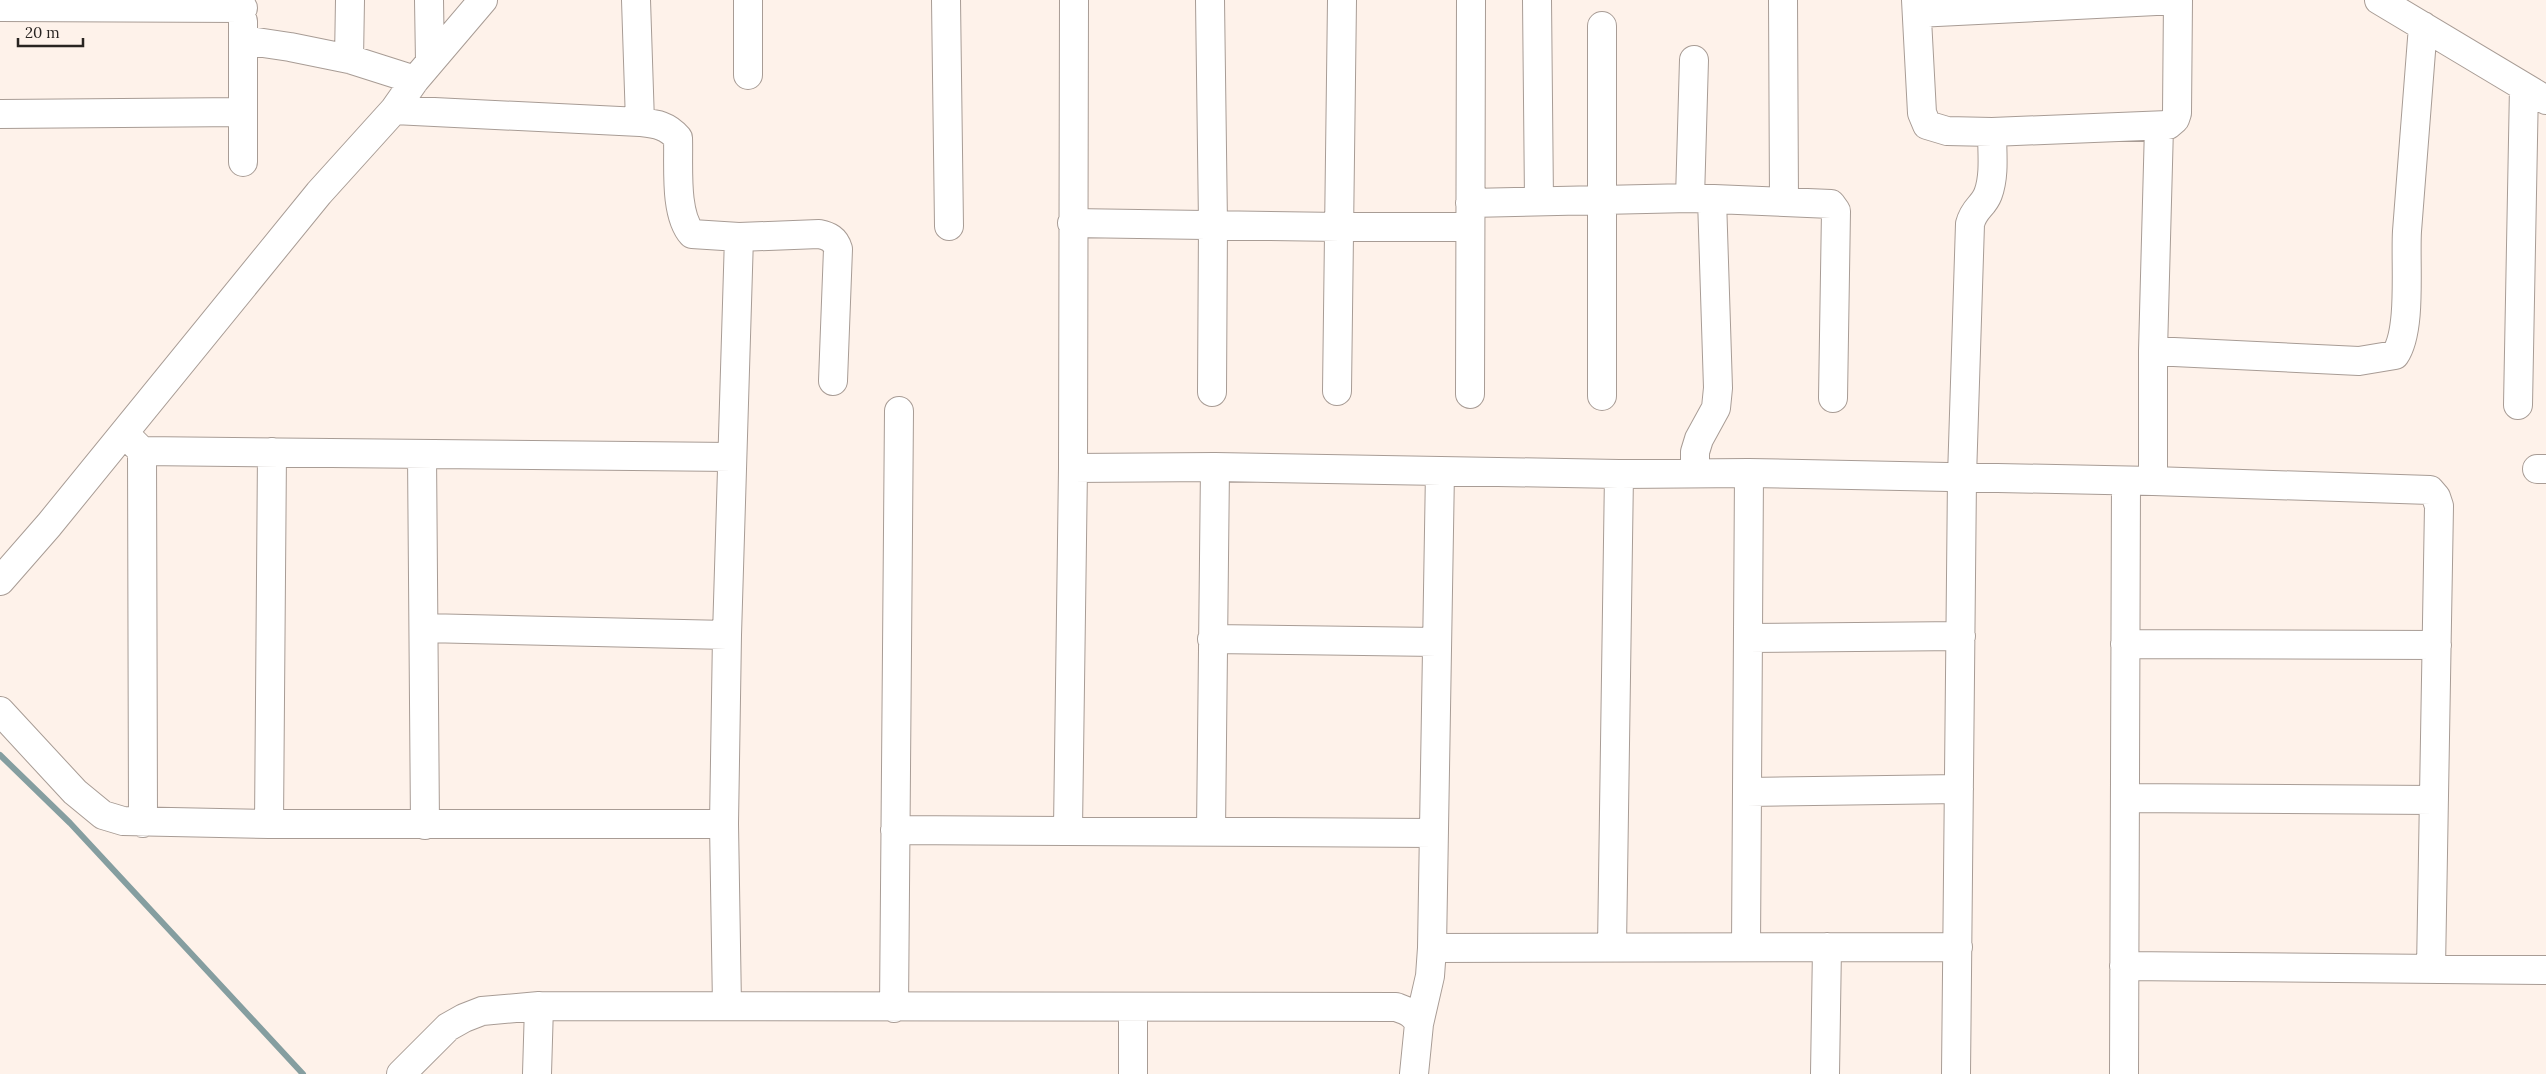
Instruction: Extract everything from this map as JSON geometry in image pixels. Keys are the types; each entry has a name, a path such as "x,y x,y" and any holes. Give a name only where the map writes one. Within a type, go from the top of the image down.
{"street":[{"path":"349,59 350,0"},
{"path":"422,71 429,0"},
{"path":"0,581 49,525 133,442 319,192 394,110 422,71 483,0"},
{"path":"636,0 640,122"},
{"path":"748,0 748,75"},
{"path":"946,0 949,226"},
{"path":"1068,829 1073,468 1072,223 1074,0"},
{"path":"1210,0 1213,224 1212,392"},
{"path":"1337,391 1342,0"},
{"path":"1470,394 1471,0"},
{"path":"1537,0 1539,201"},
{"path":"1783,0 1784,202"},
{"path":"2177,0 2177,113 2175,119 2168,125 1992,132 1947,131 1927,125 1922,113 1916,6 2177,0"},
{"path":"2379,0 2535,94 2518,405"},
{"path":"0,8 243,4 243,162"},
{"path":"1602,26 1602,396"},
{"path":"2152,352 2359,362 2395,355 2401,346 2405,324 2407,234 2423,26"},
{"path":"243,40 422,71"},
{"path":"1694,60 1701,198 1718,388 1716,408 1698,439 1695,452 1695,472"},
{"path":"394,110 640,122 663,125 678,138 681,214 686,228 692,234 739,237 819,234 829,236 836,243 838,249 832,381"},
{"path":"0,114 243,112"},
{"path":"2124,1074 2125,644 2152,352 2159,126"},
{"path":"1956,1074 1962,477 1970,224 1974,211 1987,195 1992,179 1992,132"},
{"path":"1072,223 1340,227 1470,215 1539,201 1701,198 1830,204 1836,211 1833,398"},
{"path":"727,1006 724,824 727,635 739,237"},
{"path":"894,1008 898,411"},
{"path":"133,442 272,452 732,458"},
{"path":"133,442 143,823"},
{"path":"269,824 272,452"},
{"path":"422,454 425,825"},
{"path":"1073,468 1215,468 1619,474 1749,472 2430,490 2436,497 2439,506 2431,969"},
{"path":"1211,831 1215,468"},
{"path":"1414,1074 1419,1024 1430,976 1432,948 1440,471"},
{"path":"1746,947 1749,472"},
{"path":"1612,947 1619,474"},
{"path":"424,628 727,635"},
{"path":"1748,638 1961,636"},
{"path":"1212,639 1437,642"},
{"path":"2125,644 2437,645"},
{"path":"0,711 75,792 103,815 123,821 143,823 425,825 724,824"},
{"path":"1747,792 1959,789"},
{"path":"2125,798 2434,800"},
{"path":"895,830 1068,829 1434,832"},
{"path":"1825,1074 1827,947"},
{"path":"1432,948 1958,947"},
{"path":"2124,966 2546,970"},
{"path":"538,1074 539,1006"},
{"path":"400,1074 448,1027 464,1018 482,1011 539,1006 894,1008 1396,1007 1409,1011 1416,1017 1419,1024"},
{"path":"1133,1008 1133,1074"}],"waterway":[{"path":"0,755 70,823 303,1074"}]}
